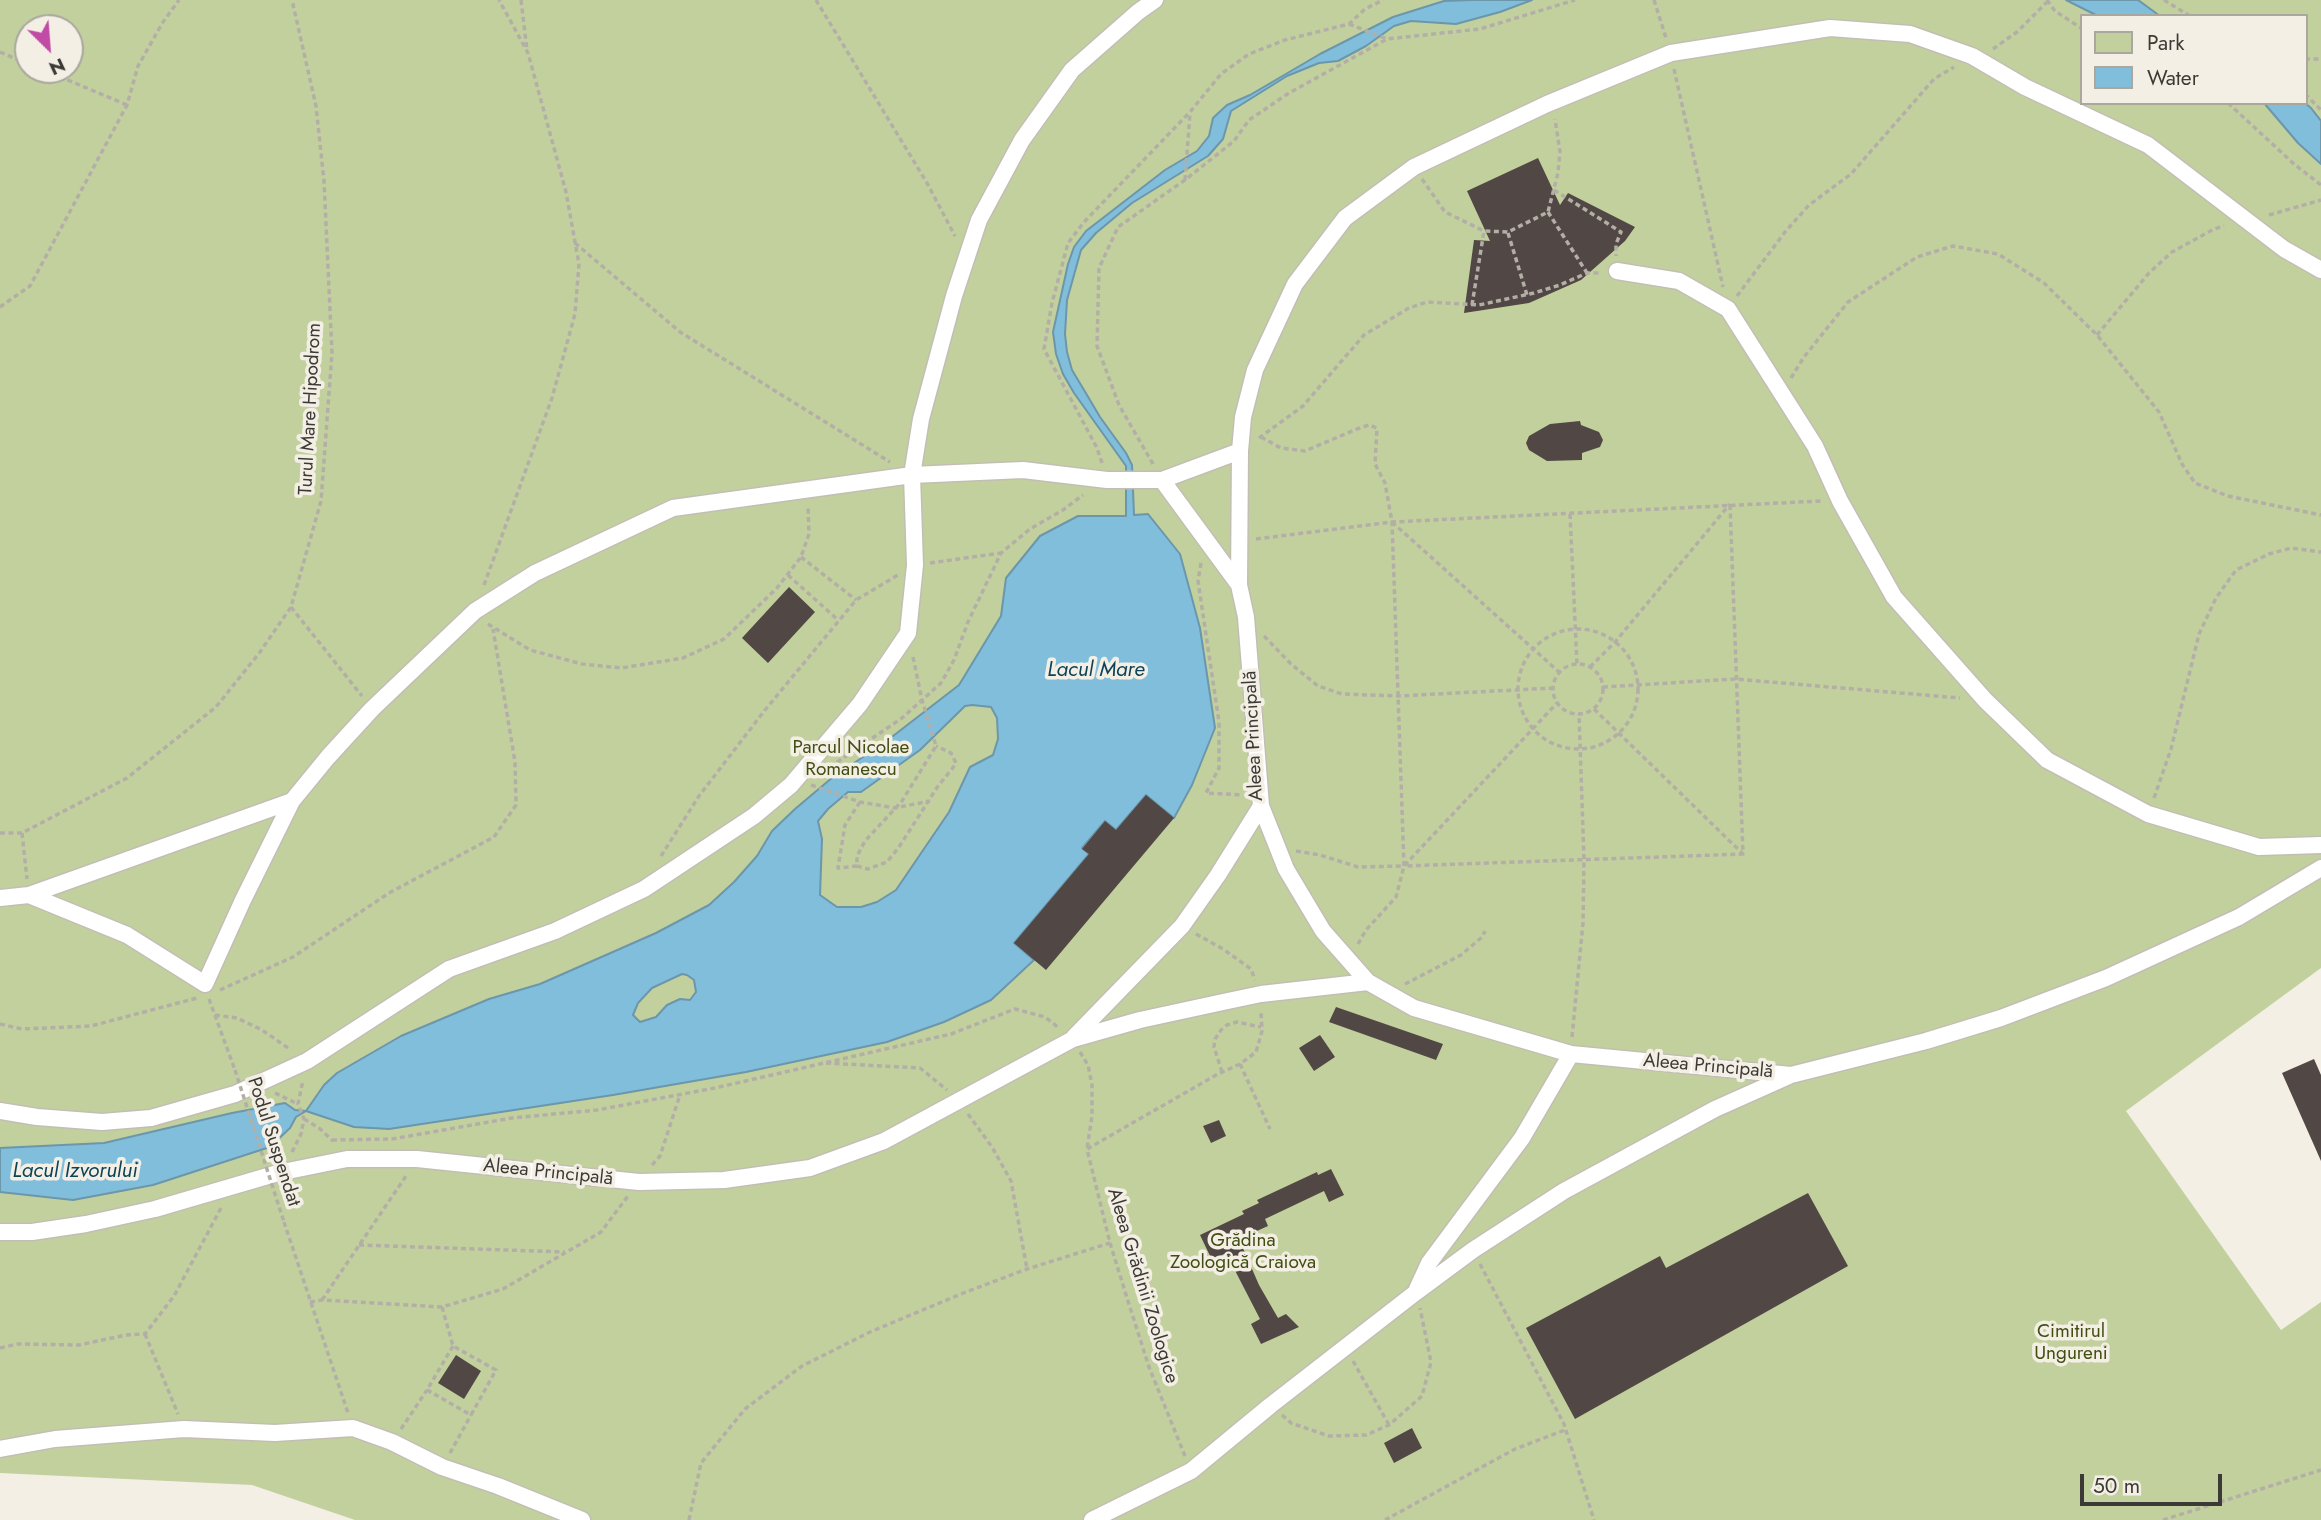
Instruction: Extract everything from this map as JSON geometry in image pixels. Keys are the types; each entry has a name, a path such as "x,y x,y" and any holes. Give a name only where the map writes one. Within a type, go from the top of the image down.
{"street":[{"path":"0,1111 102,1122 151,1118 235,1094 307,1062 449,969 555,931 644,889 754,816 791,785 860,704 908,633 915,565 912,475 920,419 979,220 1022,140 1072,70 1138,12 1156,0"},
{"name":"Aleea Principală","path":"1073,1039 1182,926 1218,875 1261,801 1246,617 1239,585 1242,417 1255,370 1295,284 1345,218 1414,167 1547,104 1671,53 1830,28 1910,34 1972,56 2025,87 2148,145 2284,250 2321,270"},
{"path":"1617,271 1679,281 1728,309 1815,446 1840,500 1894,597 1985,700 2047,760 2148,814 2259,847 2321,845"},
{"path":"29,895 127,935 206,990 243,900 292,801 372,709 475,611 535,573 673,508 912,475 1023,470 1107,480 1162,480 1240,451"},
{"path":"1162,480 1239,585"},
{"path":"0,898 29,895 292,801"},
{"path":"1261,801 1286,869 1323,931 1368,982"},
{"name":"Aleea Principală","path":"0,1232 32,1232 86,1224 155,1209 278,1173 347,1160 417,1159 639,1182 724,1180 810,1168 884,1141 1073,1039 1140,1020 1261,994 1368,982 1414,1008 1571,1055 1791,1075 2001,1018 2106,978 2239,916 2321,868"},
{"path":"1415,1293 1429,1263 1522,1138 1571,1055"},
{"path":"1092,1520 1191,1471 1415,1293 1473,1250 1564,1191 1715,1109 1791,1075"},
{"path":"0,1449 55,1439 184,1429 275,1433 354,1428 392,1442 442,1467 582,1520"}],"path":[{"path":"0,307 30,286 127,104 138,66 179,0"},
{"name":"Turul Mare Hipodrom","path":"0,833 22,833 127,778 216,707 260,652 291,607 321,501 332,353 324,181 316,106 292,0"},
{"path":"499,0 528,53"},
{"path":"521,0 528,53 566,192 579,264 575,314 552,398 475,611 492,628 530,650 582,664 621,668 683,658 724,639 777,589 788,575 801,557 809,534 807,490"},
{"path":"816,0 927,183 967,258"},
{"path":"825,771 884,731 941,683 954,660 968,622 1001,553 1030,529 1107,480 1097,448 1044,349 1052,303 1068,243 1084,222 1190,112 1221,74 1249,54 1285,40 1349,24 1365,9 1383,0"},
{"path":"1162,480 1119,405 1097,346 1099,268 1118,227 1185,180 1234,141 1249,120 1289,93 1387,39 1480,29 1575,0"},
{"path":"1654,0 1671,53 1728,309"},
{"path":"2164,0 2187,14"},
{"path":"1728,309 1785,232 1809,205 1851,174 1934,79 1972,56 1997,48 2048,1 2055,11 2080,27"},
{"path":"1349,24 1387,39"},
{"path":"78,84 127,104"},
{"path":"2307,96 2321,110"},
{"path":"1547,104 1557,123 1560,152 1548,212 1587,273"},
{"path":"2230,105 2321,185"},
{"path":"1185,180 1190,112"},
{"path":"1414,167 1445,212 1484,231 1508,232 1548,212"},
{"path":"1240,451 1303,406 1364,335 1409,308 1427,302 1472,305 1527,295 1587,273 1617,271 1616,244 1621,232 1554,190"},
{"path":"2096,335 2149,273 2172,252 2214,229 2321,200"},
{"path":"1472,305 1484,231"},
{"path":"1508,232 1527,295"},
{"path":"575,243 680,332 912,475"},
{"path":"1782,392 1804,357 1848,302 1917,257 1953,246 1998,254 2044,283 2096,335 2159,412 2182,464 2195,483 2228,496 2321,516"},
{"path":"1261,437 1281,448 1305,451 1369,425 1377,428 1375,464 1385,483 1392,522 1404,866 1396,897 1366,930 1349,958"},
{"path":"1240,541 1392,522 1840,500"},
{"path":"1590,667 1615,642 1730,504"},
{"path":"1730,504 1743,854"},
{"path":"1570,514 1577,664"},
{"path":"1392,522 1559,672"},
{"path":"1205,540 1198,581 1219,722 1219,768 1206,793 1261,801"},
{"path":"2148,814 2171,749 2199,634 2216,598 2236,570 2269,554 2291,548 2321,552"},
{"path":"661,857 699,796 765,710 856,600 915,565 1001,553"},
{"path":"801,557 856,600"},
{"path":"788,575 839,621"},
{"path":"291,607 372,709"},
{"path":"1246,617 1291,664 1318,686 1342,694 1398,696 1553,688"},
{"path":"0,1024 22,1029 91,1026 206,990 293,957 389,893 494,837 516,805 515,762 492,628"},
{"path":"1575,629 1593,630 1615,642 1630,658 1638,686 1629,721 1619,733 1601,744 1580,749 1566,748 1550,742 1533,729 1521,708 1518,689 1523,663 1533,649 1560,631 1575,629"},
{"path":"860,802 845,825 838,868 857,866 868,869 887,862 956,763 951,753 936,746 922,700 908,633"},
{"path":"1570,665 1590,667 1597,672 1603,687 1602,695 1594,709 1579,714 1563,709 1557,703 1553,688 1559,672 1570,665"},
{"path":"1603,687 1735,679 1985,700"},
{"path":"1404,866 1557,703"},
{"path":"1594,709 1743,854"},
{"path":"1571,1055 1583,923 1584,860 1579,714"},
{"path":"857,866 857,856 865,841 895,808 936,746"},
{"path":"815,777 805,783 860,802 895,808 930,800"},
{"path":"22,833 29,895"},
{"path":"1277,847 1320,855 1358,867 1743,854"},
{"path":"1087,1149 1240,1064 1256,1052 1261,1027 1261,994 1251,969 1223,949 1182,926"},
{"path":"1388,993 1461,955 1482,937 1485,931"},
{"name":"Podul Suspendat","path":"206,990 354,1428"},
{"path":"332,1140 392,1139 512,1118 597,1110 680,1095 951,1034 1015,1009 1045,1017 1073,1039 1087,1065 1092,1085 1092,1116 1087,1149"},
{"path":"215,1015 237,1018 262,1030 307,1062"},
{"path":"1222,1072 1214,1047 1215,1039 1221,1030 1227,1025 1237,1023 1261,1027"},
{"path":"819,1063 920,1068 941,1083 992,1147 1011,1181 1027,1269"},
{"path":"1240,1064 1270,1129"},
{"path":"310,1302 322,1300 442,1307 503,1289 601,1232 660,1156 680,1095"},
{"path":"278,1173 302,1134 304,1119 298,1104"},
{"path":"304,1119 332,1140 347,1160"},
{"name":"Aleea Grădinii Zoologice","path":"1087,1149 1110,1243 1149,1367 1191,1471"},
{"path":"322,1300 417,1159"},
{"path":"0,1348 18,1343 79,1345 126,1335 145,1334 174,1296 232,1187"},
{"path":"689,1520 701,1463 745,1409 802,1366 870,1332 1027,1269 1110,1243"},
{"path":"359,1245 567,1252"},
{"path":"1473,1250 1544,1383 1565,1430 1594,1520"},
{"path":"1271,1405 1292,1423 1329,1436 1366,1435 1389,1425 1422,1396 1431,1362 1424,1321 1415,1293"},
{"path":"442,1307 453,1346 496,1370 442,1467"},
{"path":"145,1334 184,1429"},
{"path":"392,1442 453,1346"},
{"path":"1345,1347 1389,1425"},
{"path":"427,1390 471,1415"},
{"path":"1385,1520 1515,1449 1565,1430"},
{"path":"2163,1520 2321,1470"}],"green space":[{"name":"Parcul Nicolae Romanescu","path":"0,0 2321,0 2321,968 2126,1111 2281,1330 2321,1302 2321,1520 355,1520 252,1485 0,1473"}],"water":[{"name":"Lacul Mare","path":"1532,0 1456,24 1411,21 1394,26 1366,46 1338,61 1319,63 1287,76 1231,111 1223,139 1208,156 1132,203 1096,233 1081,250 1067,300 1065,334 1072,370 1132,465 1134,515 1148,514 1180,554 1200,628 1215,728 1192,785 1174,818 1146,795 1116,830 1105,821 1082,848 1089,854 1014,943 1034,960 991,1000 944,1022 887,1042 746,1072 613,1095 389,1129 354,1127 306,1111 324,1085 337,1073 401,1036 489,999 540,984 656,933 709,905 734,882 757,856 772,831 795,809 833,777 884,743 959,685 1001,616 1006,578 1040,536 1078,516 1126,516 1126,466 1074,393 1056,354 1053,332 1068,264 1074,247 1086,231 1165,170 1197,151 1209,136 1213,118 1227,105 1250,95 1320,54 1393,17 1444,1","holes":["965,706 991,707 997,718 998,739 993,755 970,767 949,812 896,890 877,902 861,907 837,907 820,895 822,839 818,821 848,792 861,792 920,750","682,974 694,980 696,992 690,1000 680,999 667,1005 656,1017 640,1022 633,1015 638,1003 652,988"]},
{"path":"2066,0 2138,0 2157,14 2094,14"},
{"path":"2266,105 2307,105 2311,108 2321,121 2321,164 2298,143"},
{"name":"Lacul Izvorului","path":"285,1103 295,1110 306,1111 296,1117 290,1128 270,1147 153,1185 73,1200 0,1192 0,1148 104,1143"}],"building":[{"path":"1538,158 1560,205 1568,193 1635,227 1625,241 1581,280 1529,303 1464,313 1474,240 1490,241 1467,191"},
{"path":"1580,421 1581,425 1599,432 1603,440 1600,447 1582,453 1582,460 1547,461 1529,450 1526,443 1529,436 1550,424"},
{"path":"789,587 815,612 768,663 742,638"},
{"path":"1146,795 1174,818 1046,970 1014,943 1089,854 1082,849 1105,821 1116,830"},
{"path":"1336,1007 1443,1044 1436,1060 1329,1022"},
{"path":"1320,1035 1335,1057 1314,1071 1299,1048"},
{"path":"2314,1059 2321,1075 2321,1161 2282,1073"},
{"path":"1219,1120 1226,1136 1211,1143 1203,1126"},
{"path":"1331,1169 1344,1195 1329,1202 1324,1191 1265,1219 1268,1226 1239,1239 1259,1285 1278,1318 1286,1314 1299,1327 1261,1344 1251,1324 1260,1319 1226,1253 1212,1260 1200,1235 1244,1214 1242,1211 1259,1203 1257,1200 1317,1172 1318,1175"},
{"path":"1808,1193 1848,1266 1575,1419 1526,1328 1660,1256 1666,1268"},
{"path":"456,1355 481,1371 464,1399 438,1383"},
{"path":"1412,1428 1422,1448 1394,1463 1384,1443"}],"park label":[{"name":"Grădina Zoologică Craiova","path":"1243,1252"},
{"name":"Cimitirul Ungureni","path":"2071,1343"}]}
